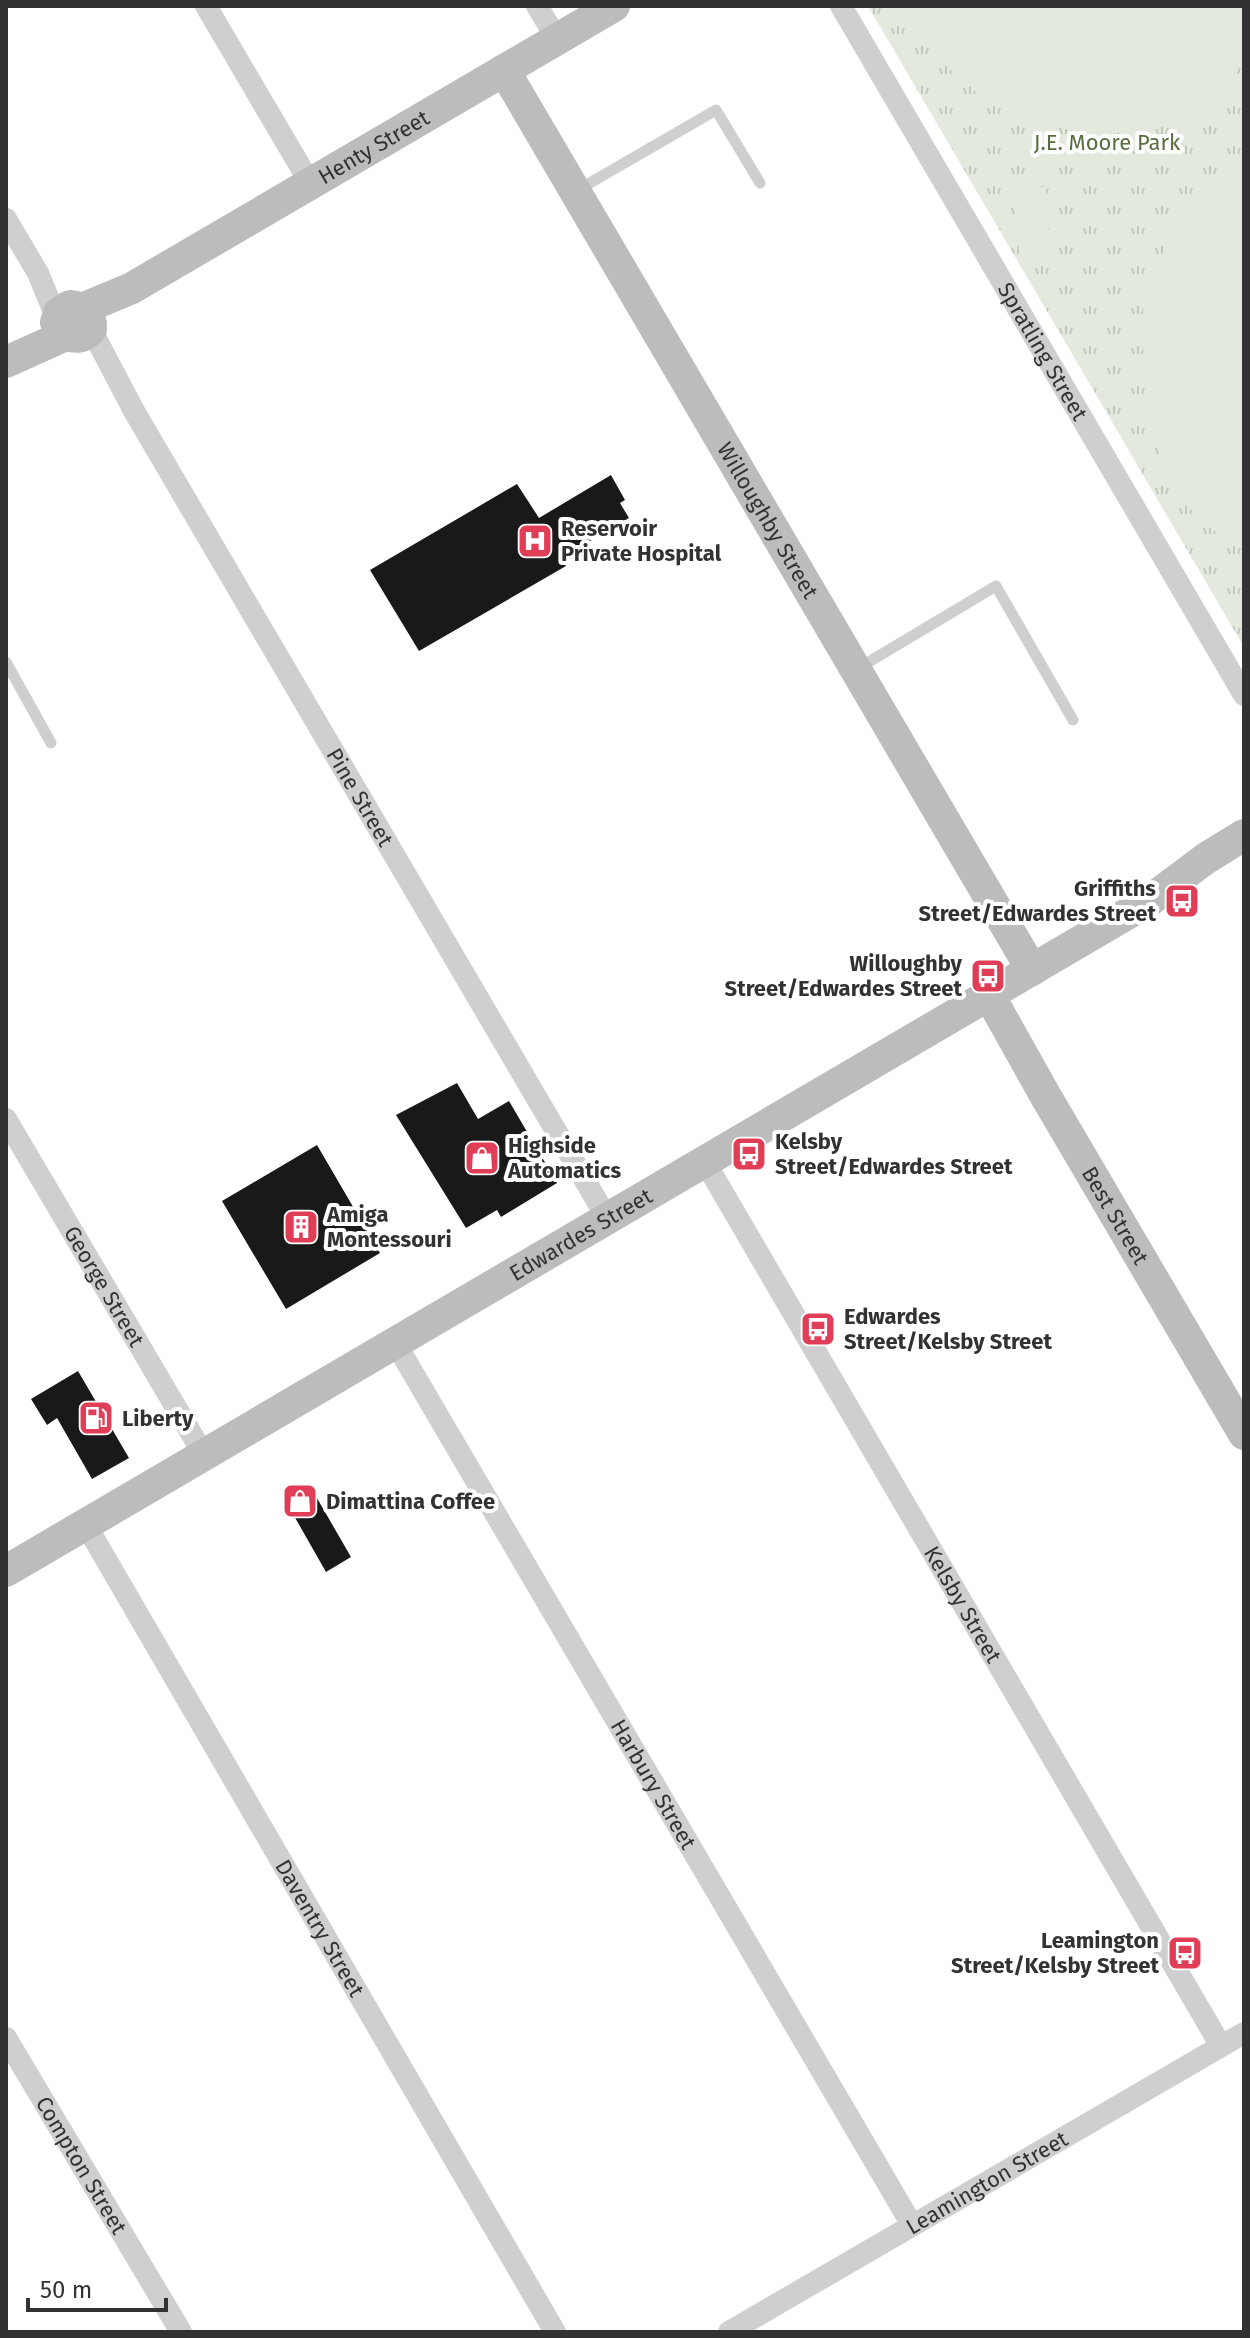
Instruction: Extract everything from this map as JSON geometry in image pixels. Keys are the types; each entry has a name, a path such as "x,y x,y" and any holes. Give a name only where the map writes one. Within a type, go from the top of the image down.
{"street":[{"path":"206,6 310,183"},
{"path":"537,6 557,39"},
{"name":"Henty Street","path":"7,362 614,6"},
{"name":"Spratling Street","path":"841,6 1244,695"},
{"name":"Willoughby Street","path":"504,70 1032,970"},
{"name":"Pine Street","path":"6,219 38,273 113,375 607,1218"},
{"name":"Edwardes Street","path":"1156,896 1205,859 1244,835"},
{"name":"Edwardes Street","path":"6,1571 1156,896 1244,852"},
{"name":"Best Street","path":"989,995 1244,1434"},
{"name":"George Street","path":"6,1119 204,1455"},
{"name":"Kelsby Street","path":"705,1162 1221,2046"},
{"name":"Harbury Street","path":"396,1344 912,2225"},
{"name":"Daventry Street","path":"86,1525 555,2332"},
{"name":"Leamington Street","path":"729,2332 1244,2033"},
{"name":"Compton Street","path":"6,2038 181,2332"}],"lane":[{"path":"575,191 716,110 760,183"},
{"path":"856,669 996,586 1073,720"},
{"path":"6,662 51,743"}],"green space":[{"name":"J.E. Moore Park","path":"868,6 1244,6 1244,647"},
{"path":"913,6 1244,6 1244,59 1222,91 1194,114 1152,131 1098,136 1056,127 980,95 949,69 924,38"},
{"path":"1244,152 1244,546 1218,533 1197,516 1167,472 1151,419 1142,326 1148,287 1175,230 1212,178"},
{"path":"1046,187 1049,255 1019,257 1016,188"}],"building":[{"path":"611,475 625,500 620,503 629,518 561,558 566,566 419,651 370,570 517,484 539,518"},
{"name":"Highside Automatics","path":"457,1083 478,1119 509,1101 557,1183 501,1217 497,1210 466,1228 396,1115"},
{"name":"Amiga Montessouri","path":"317,1145 380,1253 286,1309 222,1201"},
{"path":"78,1371 129,1458 92,1479 57,1418 47,1425 31,1399"},
{"path":"310,1486 351,1557 326,1572 285,1500"}],"place":[{"name":"Reservoir Private Hospital","path":"535,541"},
{"name":"Griffiths Street/Edwardes Street","path":"1182,901"},
{"name":"Willoughby Street/Edwardes Street","path":"988,976"},
{"name":"Kelsby Street/Edwardes Street","path":"749,1154"},
{"name":"Highside Automatics","path":"482,1158"},
{"name":"Amiga Montessouri","path":"301,1227"},
{"name":"Edwardes Street/Kelsby Street","path":"818,1329"},
{"name":"Liberty","path":"96,1418"},
{"name":"Dimattina Coffee","path":"300,1501"},
{"name":"Leamington Street/Kelsby Street","path":"1185,1953"}]}
